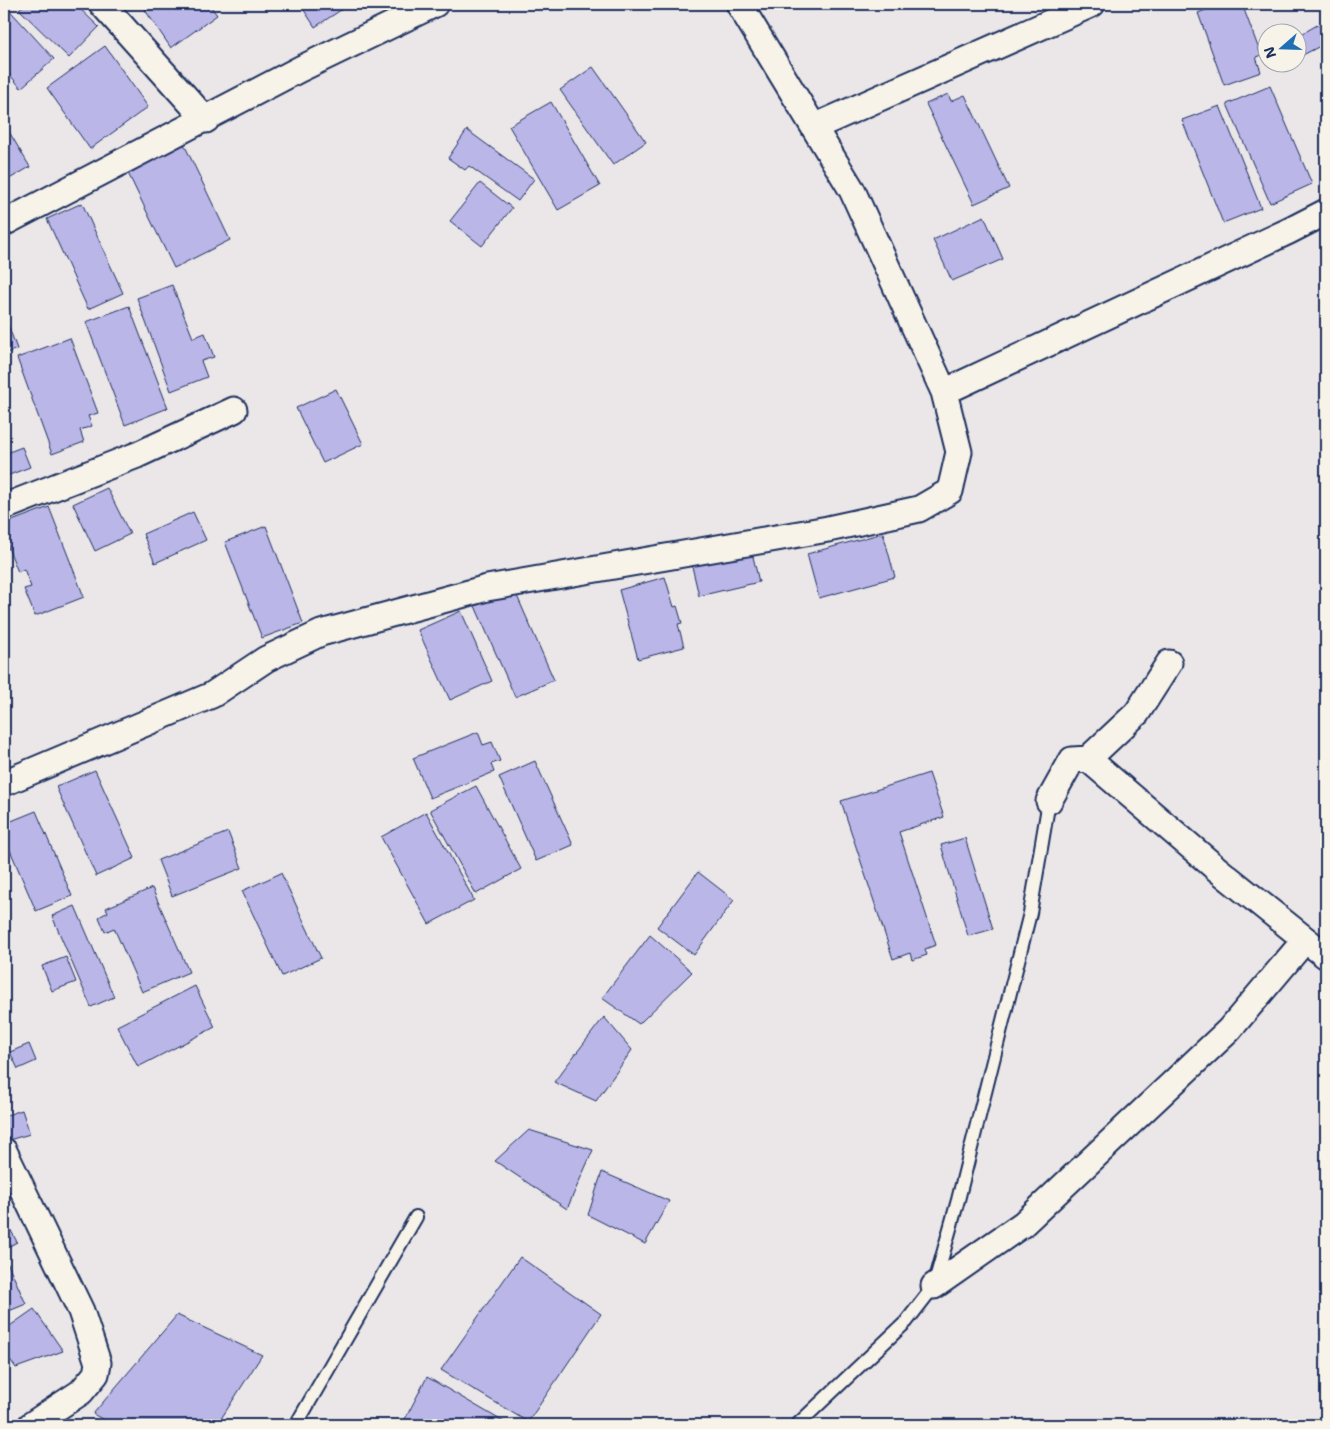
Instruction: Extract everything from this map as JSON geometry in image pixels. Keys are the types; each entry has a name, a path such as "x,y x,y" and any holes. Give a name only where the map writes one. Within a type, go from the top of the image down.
{"street":[{"path":"102,4 206,120"},
{"path":"4,223 206,120 300,69 435,4"},
{"path":"4,783 212,695 266,659 321,633 487,588 828,529 920,510 950,491 959,452 944,392 852,190 739,4"},
{"path":"814,126 1090,4"},
{"path":"944,392 1326,212"},
{"path":"4,507 137,456 234,410"},
{"path":"1050,801 1072,760 1088,759 1137,713 1169,662"},
{"path":"1088,759 1217,870 1326,956"},
{"path":"934,1286 1024,1224 1229,1030 1305,940"},
{"path":"4,1151 81,1311 98,1363 96,1374 81,1392 30,1425"}],"lane":[{"path":"797,1425 906,1322 934,1286 958,1200 1030,913 1050,801"},
{"path":"296,1425 416,1217"}],"building":[{"path":"4,4 54,59 21,88 4,68"},
{"path":"25,4 75,4 99,27 69,58 19,9"},
{"path":"154,4 209,4 217,15 171,48 145,10"},
{"path":"300,4 350,4 315,27"},
{"path":"1207,4 1242,4 1258,47 1258,56 1256,57 1258,72 1261,72 1224,85 1198,13 1208,9"},
{"path":"1319,24 1326,43 1308,52 1308,30"},
{"path":"105,46 148,107 90,149 47,88"},
{"path":"593,67 646,142 613,165 560,90"},
{"path":"1270,86 1312,184 1270,203 1227,104"},
{"path":"948,94 951,101 965,95 1009,188 974,204 926,104"},
{"path":"551,102 600,186 558,210 509,126"},
{"path":"1220,106 1261,208 1223,223 1182,120"},
{"path":"8,130 30,167 4,182 4,132"},
{"path":"467,130 534,179 518,201 469,166 465,170 448,158"},
{"path":"184,144 230,240 174,268 127,171"},
{"path":"480,183 512,208 482,246 450,221"},
{"path":"82,203 123,293 88,309 47,219"},
{"path":"984,216 1003,259 952,281 933,240"},
{"path":"172,285 193,338 205,333 214,357 201,361 207,377 171,391 137,298"},
{"path":"129,306 168,408 125,425 86,322"},
{"path":"4,314 17,349 4,354"},
{"path":"70,338 98,413 88,416 92,426 80,430 84,442 52,454 17,358"},
{"path":"336,389 363,444 323,463 296,408"},
{"path":"22,447 30,467 4,477 4,454"},
{"path":"107,488 130,534 95,551 73,504"},
{"path":"49,507 84,597 35,616 24,589 31,587 24,569 18,572 4,537 4,524"},
{"path":"193,512 206,540 155,563 143,534"},
{"path":"266,526 303,623 262,638 225,542"},
{"path":"883,533 895,577 819,598 807,554"},
{"path":"750,544 759,582 699,596 690,558"},
{"path":"665,577 674,607 677,606 682,623 678,624 684,647 638,659 619,590"},
{"path":"514,589 554,680 515,697 475,606"},
{"path":"461,611 492,681 450,700 418,630"},
{"path":"478,732 483,745 492,742 500,761 491,764 494,772 430,798 413,758"},
{"path":"535,761 573,845 536,861 499,777"},
{"path":"95,770 135,858 96,876 56,787"},
{"path":"929,773 944,817 899,832 936,945 925,949 927,955 912,960 910,953 893,959 841,801"},
{"path":"476,786 521,869 476,894 430,810"},
{"path":"36,811 72,896 36,911 4,836 4,824"},
{"path":"426,812 474,900 429,924 381,837"},
{"path":"228,832 242,868 172,896 158,860"},
{"path":"965,838 993,929 968,936 941,845"},
{"path":"698,872 734,900 694,955 657,927"},
{"path":"281,873 321,958 282,976 242,891"},
{"path":"152,888 189,972 142,992 114,928 105,932 99,917 108,912 106,908"},
{"path":"75,906 114,997 91,1007 52,916"},
{"path":"650,935 692,972 639,1024 602,998"},
{"path":"66,957 76,982 52,991 42,966"},
{"path":"195,986 215,1027 138,1067 117,1026"},
{"path":"604,1017 632,1050 596,1101 554,1082"},
{"path":"29,1044 36,1061 18,1069 10,1052"},
{"path":"4,1065 11,1080 4,1084"},
{"path":"22,1110 30,1134 5,1141 4,1116"},
{"path":"529,1130 593,1150 567,1209 495,1161"},
{"path":"602,1172 669,1201 645,1244 588,1215"},
{"path":"4,1217 17,1242 4,1249"},
{"path":"520,1257 601,1314 528,1422 441,1370"},
{"path":"8,1264 26,1304 4,1313 4,1266"},
{"path":"34,1309 63,1351 16,1368 4,1351 4,1330"},
{"path":"177,1315 262,1355 217,1425 113,1425 93,1414"},
{"path":"427,1377 509,1425 402,1425"}]}
